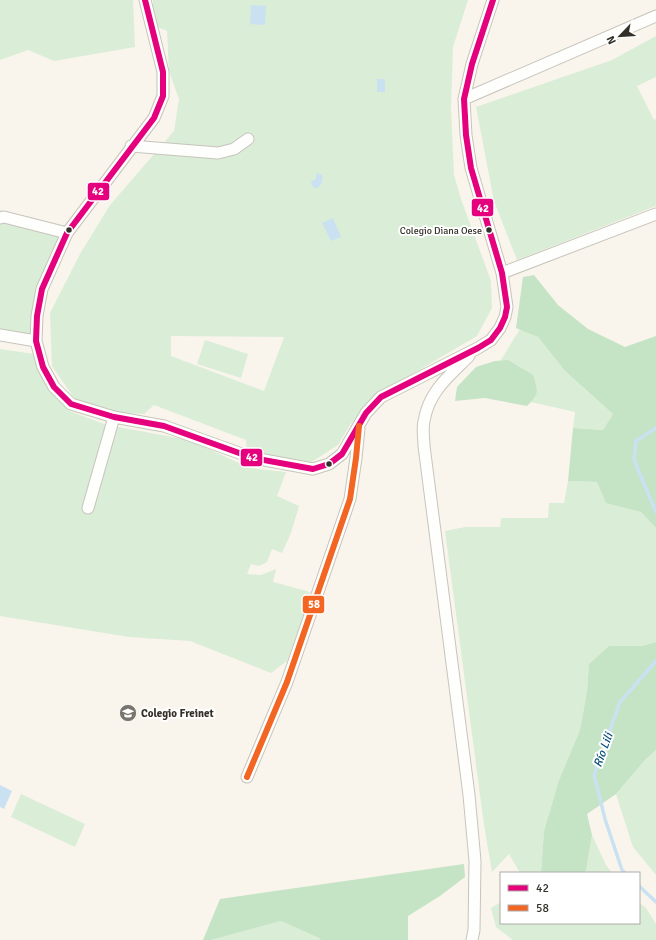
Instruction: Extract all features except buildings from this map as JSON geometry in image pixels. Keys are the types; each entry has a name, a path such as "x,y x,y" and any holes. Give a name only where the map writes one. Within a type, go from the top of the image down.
{"street":[{"path":"146,0 162,72 163,96 154,118 131,146 67,233 42,289 37,316 36,341 43,367 54,387 71,404 114,417 164,426 253,458 313,469 329,464 342,454 366,412 381,397 491,340 500,328 505,317 507,307 506,290 502,272 470,168 464,99 472,64 493,0"},
{"path":"464,99 656,16"},
{"path":"131,146 218,153 234,149 248,139"},
{"path":"502,272 656,214"},
{"path":"0,218 4,217 67,233"},
{"path":"0,335 36,341"},
{"path":"472,940 474,930 475,861 467,783 424,446 423,422 429,402 441,383 478,348"},
{"path":"88,508 114,417"},
{"path":"247,776 287,682 350,498 359,426"}],"green space":[{"path":"0,0 133,0 135,47 54,61 28,50 0,60"},
{"path":"153,0 468,0 453,47 451,108 454,175 461,199 491,281 492,308 477,336 373,397 350,425 338,445 307,465 247,454 246,440 154,405 144,414 109,412 74,398 52,366 50,313 80,254 110,205 174,131 179,99 169,71 167,31 153,25","holes":["171,336 284,337 264,391 171,356"]},
{"path":"656,36 656,77 637,86 654,120 656,119 656,206 517,260 494,201 476,107 612,60"},
{"path":"0,210 69,227 45,271 34,300 31,335 0,330"},
{"path":"534,275 558,305 588,329 625,347 656,336 656,528 641,512 606,503 597,482 568,481 573,428 603,430 613,414 565,371 538,337 516,328 523,277"},
{"path":"520,329 538,337 565,371 613,414 603,430 573,428 575,412 531,402 535,398 501,360"},
{"path":"205,340 248,354 241,378 197,364"},
{"path":"0,349 34,354 46,384 69,411 107,425 189,440 250,468 286,472 277,496 299,506 291,533 282,553 272,549 267,562 259,566 251,564 247,574 261,575 276,569 273,582 310,592 307,608 287,661 271,673 190,641 129,637 0,616"},
{"path":"508,360 533,375 537,392 527,406 485,398 455,401 457,387 476,367 495,361"},
{"path":"568,481 597,482 606,502 641,512 656,528 656,642 642,646 609,646 589,664 587,691 580,730 559,780 544,831 541,872 519,872 509,854 492,872 484,825 445,531 465,527 500,527 501,518 548,518 549,503 564,503"},
{"path":"656,642 656,750 645,760 616,794 587,814 592,835 586,871 541,872 544,831 559,780 580,730 587,691 589,664 609,646 642,646"},
{"path":"656,750 656,875 633,847 616,794 645,760"},
{"path":"21,794 85,824 75,847 11,817"},
{"path":"592,835 606,865 611,872 584,872 586,871"},
{"path":"464,864 465,877 440,896 408,916 408,940 321,940 281,921 211,940 203,940 220,899"},
{"path":"500,903 500,924 640,924 640,904 646,908 656,924 656,940 513,940 496,927 491,908"},
{"path":"281,921 321,940 211,940"}],"water":[{"path":"251,5 266,6 265,25 250,24"},
{"path":"377,79 385,79 385,92 377,92"},
{"path":"318,173 322,175 322,182 320,186 314,188 311,183 316,179 316,175"},
{"path":"333,218 341,237 331,241 322,223"},
{"path":"0,785 12,791 4,809 0,807"}],"waterway":[{"name":"Río Lili","path":"656,428 636,441 634,460 656,512"},
{"name":"Río Lili","path":"624,872 622,870 605,819 594,775 620,702 656,661"},
{"name":"Río Lili","path":"640,887 656,902"}],"transit line":[{"name":"42","path":"145,0 163,72 163,96 154,118 67,233 42,289 37,316 36,341 43,367 54,387 71,404 114,417 164,426 253,458 313,469 329,464 342,454 366,413 381,397 491,340 500,328 505,317 507,307 502,273 471,168 466,135 464,99 472,64 493,0"},
{"name":"58","path":"247,777 287,682 350,499 359,426"}],"place":[{"name":"Colegio Diana Oese","path":"489,230"},
{"name":"Colegio Freinet","path":"128,713"}]}
